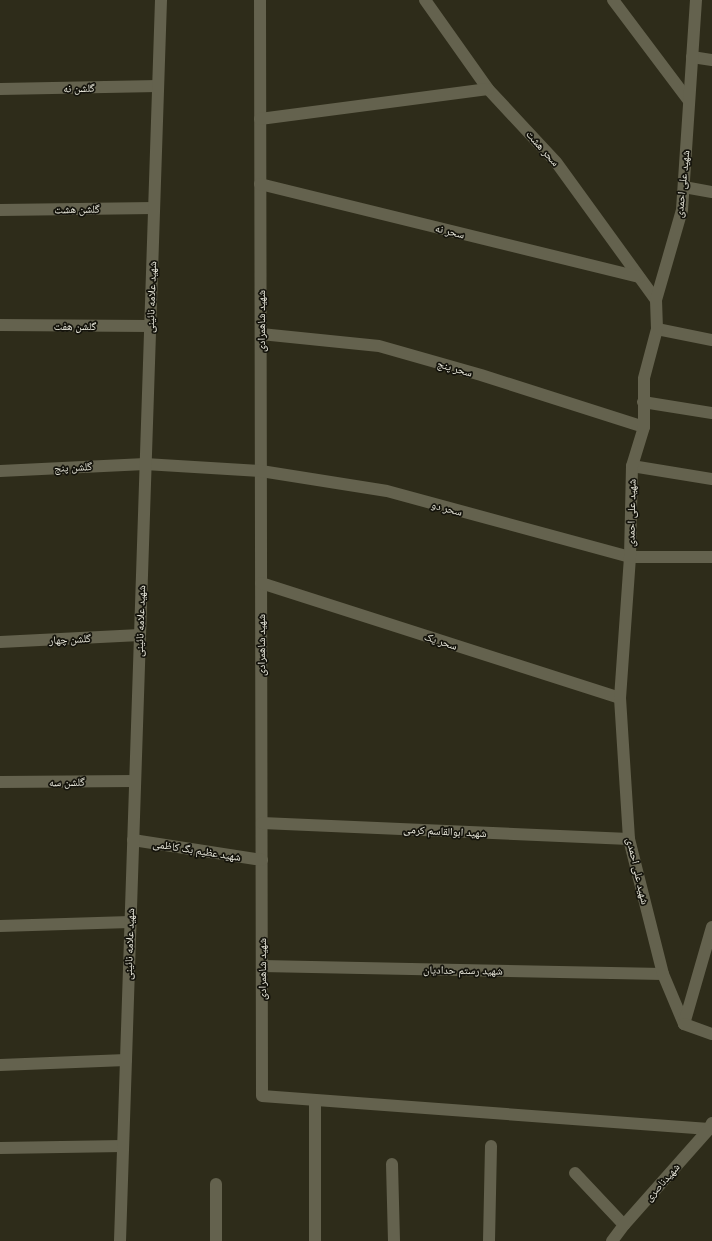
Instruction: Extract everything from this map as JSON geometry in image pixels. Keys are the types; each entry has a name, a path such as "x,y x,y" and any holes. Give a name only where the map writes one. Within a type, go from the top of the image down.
{"street":[{"name":"شهید علامه‌ نائینی","path":"120,1241 161,0"},
{"name":"شهید شاهمرادی","path":"260,0 262,1096 315,1100"},
{"name":"سحر هشت","path":"425,0 488,89 556,162 656,300"},
{"path":"613,0 689,100"},
{"name":"شهید علی احمدی","path":"684,1024 663,974 629,839 620,698 630,557 632,466 644,427 644,378 657,329 656,300 682,210 696,0"},
{"path":"692,57 712,60"},
{"name":"گلشن نه","path":"0,89 158,86"},
{"path":"260,119 488,89"},
{"name":"سحر نه","path":"260,184 639,277"},
{"path":"684,187 712,192"},
{"name":"گلشن هشت","path":"0,210 154,208"},
{"name":"گلشن هفت","path":"0,325 150,326"},
{"path":"657,329 712,340"},
{"name":"سحر پنج","path":"261,334 379,346 481,375 644,427"},
{"path":"643,402 712,413"},
{"name":"گلشن پنج","path":"0,471 145,464 261,471"},
{"path":"632,466 712,479"},
{"name":"سحر دو","path":"261,471 387,490 630,557 712,557"},
{"name":"سحر یک","path":"261,583 620,698"},
{"name":"گلشن چهار","path":"0,642 140,635"},
{"name":"گلشن سه","path":"0,782 135,781"},
{"name":"شهید ابوالقاسم کرمی","path":"262,823 629,839"},
{"name":"شهید عظیم بگ کاظمی","path":"133,840 262,860"},
{"path":"0,926 130,922"},
{"path":"712,926 684,1024 712,1034"},
{"name":"شهید رستم حدادیان","path":"262,966 663,974"},
{"path":"0,1065 126,1060"},
{"path":"315,1241 315,1100 711,1126"},
{"name":"شهیدناصری","path":"612,1241 624,1225 711,1126"},
{"path":"0,1148 123,1146"},
{"path":"489,1241 491,1146"},
{"path":"392,1164 394,1241"},
{"path":"575,1173 624,1225"},
{"path":"216,1184 216,1241"}]}
